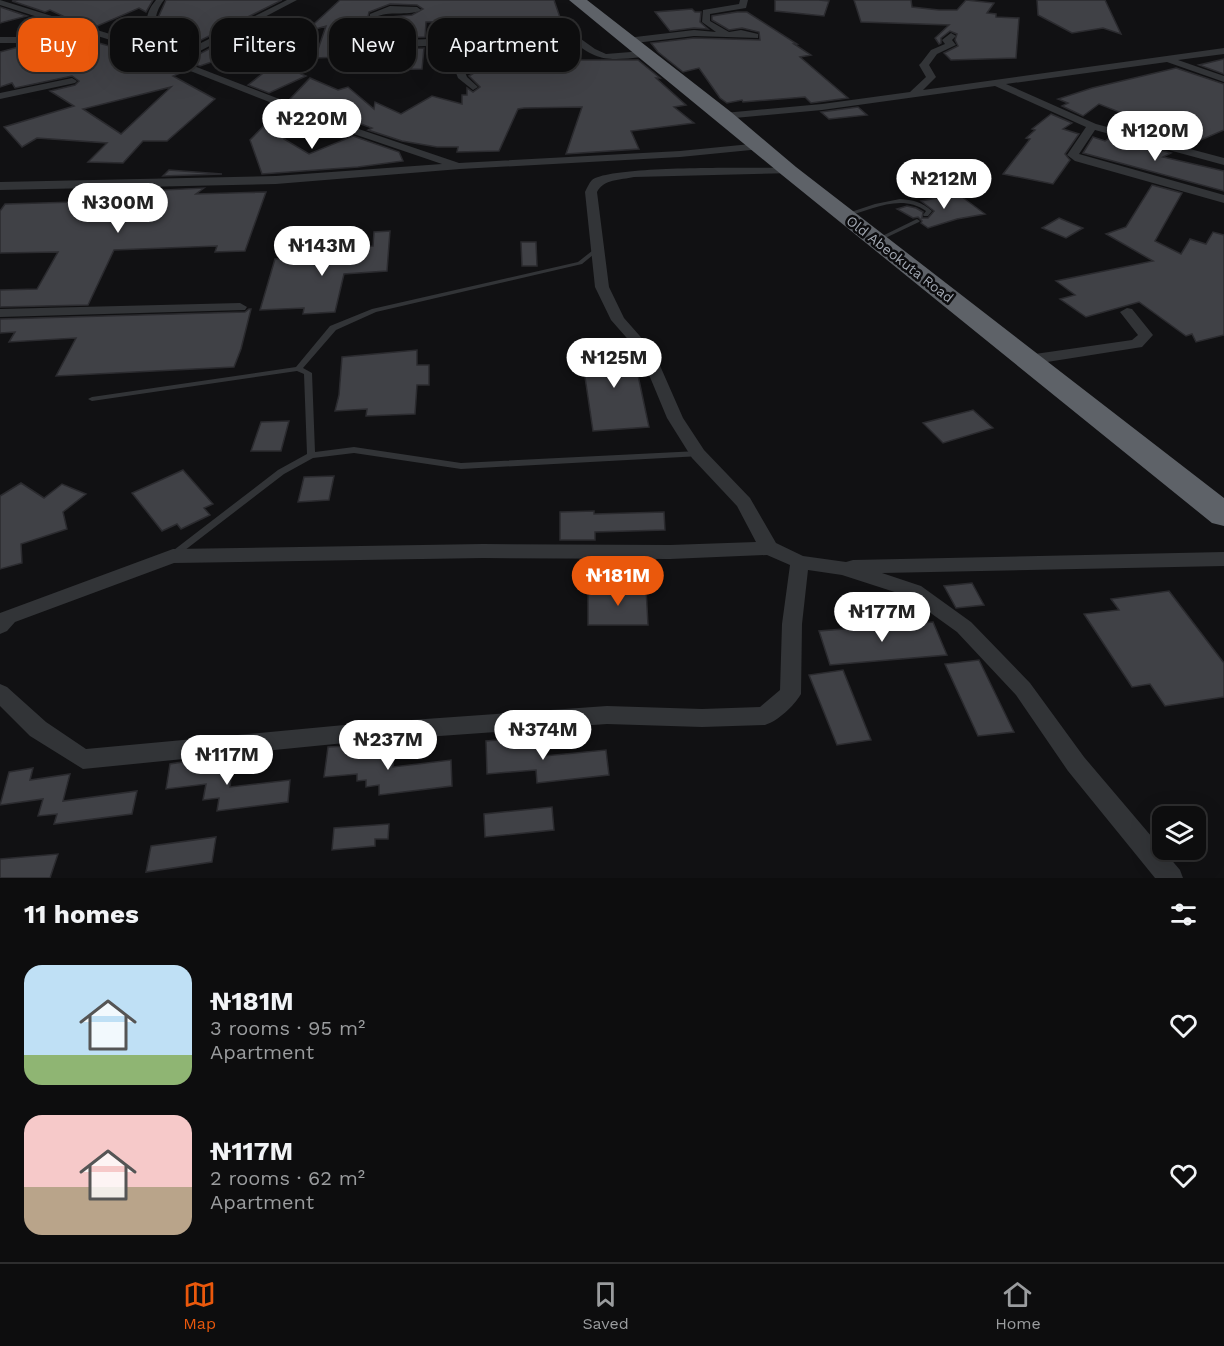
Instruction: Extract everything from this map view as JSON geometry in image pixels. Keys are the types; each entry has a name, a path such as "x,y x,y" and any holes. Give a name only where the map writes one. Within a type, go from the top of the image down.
{"highway":[{"name":"Old Abeokuta Road","path":"577,0 1224,515"}],"street":[{"path":"0,2 5,0"},
{"path":"149,18 160,0"},
{"path":"199,48 293,0"},
{"path":"728,35 706,22 706,12 743,6 744,0"},
{"path":"0,2 49,18"},
{"path":"417,10 390,9 374,14 368,43 385,45 428,44"},
{"path":"580,42 596,56 604,57 694,33 728,35 741,33 755,36"},
{"path":"914,93 931,77 924,65 934,51 951,45 947,40 951,36"},
{"path":"0,40 18,40"},
{"path":"724,116 780,112 1224,51"},
{"path":"1168,60 1224,79"},
{"path":"199,71 340,126 460,166"},
{"path":"461,72 472,87"},
{"path":"0,96 72,81"},
{"path":"990,84 1005,86 1092,126 1224,162"},
{"path":"1092,126 1073,155 1079,159 1224,199"},
{"path":"0,186 276,180 460,166 680,154 761,146"},
{"path":"769,548 744,502 698,454 675,418 647,352 618,320 614,312 602,287 591,192 596,183 607,178 634,174 789,171"},
{"path":"0,313 240,307"},
{"path":"1028,360 1137,344 1146,335 1127,312"},
{"path":"3,618 173,556 483,551 670,552 769,548 800,562 843,568 1224,559"},
{"path":"0,693 38,729 83,759 355,733 607,715 702,718 765,716 790,694 792,624 800,562"},
{"path":"843,568 914,591 964,627 1023,689 1076,764 1171,878"}],"lane":[{"path":"845,215 908,201 924,206 929,211 926,215"},
{"path":"877,240 917,221"},
{"path":"298,369 333,328 374,310 580,263 597,249"},
{"path":"92,399 298,369 308,373 311,455"},
{"path":"173,556 281,472 311,455 354,450 461,466 698,454"}],"building":[{"path":"153,0 146,12 139,8 116,18 110,18 110,21 98,26 98,18 67,18 50,10 45,12 12,1"},
{"path":"166,0 282,0 246,18 211,18 211,35 199,41 199,18 158,18"},
{"path":"340,0 554,0 560,18 428,18 425,37 416,37 416,18 380,18 412,15 423,9 417,5 390,4 369,12 368,18 329,18 329,57 317,58 326,26 317,29 317,21"},
{"path":"775,0 829,1 824,16 775,11"},
{"path":"854,0 911,0 912,7 939,10 957,10 966,0 994,3 987,13 996,14 996,17 1019,18 1016,58 951,60 944,53 958,46 955,40 957,34 950,31 941,38 939,44 935,38 949,25 861,22"},
{"path":"1037,0 1105,0 1121,34 1103,28 1072,33 1038,15"},
{"path":"0,7 27,16 18,18 0,23"},
{"path":"692,9 695,12 701,12 700,22 708,29 670,31 655,12"},
{"path":"747,12 797,44 794,44 811,55 800,57 848,98 811,103 805,97 743,102 742,100 727,103 720,98 699,68 683,72 658,52 651,43 694,38 760,40 759,32 742,28 729,30 712,20 712,16"},
{"path":"98,43 110,46 110,72 183,72 173,76 215,99 167,141 143,141 123,163 88,162 107,143 37,138 22,147 4,127 74,106 50,91 75,85 79,81 72,76 15,88 12,83 0,87 0,52 18,47 18,72 98,72","holes":["171,87 121,134 83,109"]},
{"path":"211,48 211,62 199,66 199,54"},
{"path":"416,48 424,48 422,69 416,69"},
{"path":"1224,59 1224,74 1199,65"},
{"path":"580,60 638,60 660,78 656,78 686,105 674,107 694,123 631,131 639,149 566,154 582,107 524,108 518,109 499,151 457,152 458,147 437,147 402,141 368,130 372,128 350,120 327,105 314,110 289,100 310,78 338,90 348,87 374,109 375,102 401,114 432,96 462,104 462,95 467,95 467,88 473,92 480,87 469,76 476,72 580,72"},
{"path":"1176,68 1224,84 1224,130 1187,146 1124,129 1140,120 1099,104 1083,116 1062,106 1068,103 1058,99 1092,88"},
{"path":"265,72 297,72 306,76 269,93 248,85"},
{"path":"858,107 867,115 829,119 821,112"},
{"path":"280,109 304,118 284,139 309,154 353,136 399,152 403,161 358,167 262,174 250,140"},
{"path":"1051,114 1072,123 1063,129 1079,134 1065,154 1070,160 1053,184 1003,174 1030,139 1026,138 1035,130 1032,129"},
{"path":"1093,137 1105,141 1111,137 1171,153 1163,157 1224,171 1224,191 1083,153"},
{"path":"938,165 960,182 928,188 906,171"},
{"path":"169,170 222,174 163,176"},
{"path":"1152,185 1182,193 1155,241 1181,254 1190,239 1206,244 1213,232 1224,235 1224,335 1196,342 1192,334 1186,336 1139,302 1086,317 1060,299 1075,295 1056,281 1153,261 1106,234 1126,227"},
{"path":"204,188 196,194 266,192 245,251 215,252 217,246 114,250 88,305 0,307 0,290 37,289 58,252 0,253 0,211 5,204 76,202 82,194"},
{"path":"958,194 985,214 957,219 928,228 921,223 918,217 913,218 897,209 907,206 916,208 923,212 922,218 928,218 934,211 921,201"},
{"path":"1059,218 1083,228 1066,238 1042,228"},
{"path":"390,231 387,271 344,274 335,312 303,314 304,308 260,310 275,259 340,256 342,247 373,246 374,232"},
{"path":"521,242 536,242 537,266 522,266"},
{"path":"251,309 241,349 234,367 56,376 76,338 9,342 15,332 0,333 0,319 245,312"},
{"path":"632,347 649,427 593,431 581,350"},
{"path":"417,350 417,365 429,365 429,385 417,385 415,414 366,416 367,409 335,411 339,395 342,357"},
{"path":"973,410 993,428 943,443 923,423"},
{"path":"289,421 281,451 251,451 261,422"},
{"path":"183,470 213,504 204,508 210,515 181,529 177,524 162,531 132,493"},
{"path":"334,476 329,500 298,502 304,477"},
{"path":"21,483 44,498 62,484 86,494 63,512 67,529 21,544 22,563 0,569 0,496"},
{"path":"594,511 594,514 664,512 665,530 595,532 595,540 560,540 560,512"},
{"path":"972,583 984,605 956,608 944,586"},
{"path":"646,588 648,625 588,625 588,589"},
{"path":"1169,591 1224,663 1224,697 1165,706 1150,684 1132,687 1084,614 1119,610 1111,599"},
{"path":"933,622 947,655 830,665 819,631"},
{"path":"979,660 1014,732 978,736 945,664"},
{"path":"843,670 871,740 837,745 809,675"},
{"path":"543,736 544,756 606,750 609,775 537,783 536,770 487,774 486,741"},
{"path":"348,746 347,755 394,751 393,767 451,760 452,786 379,795 379,785 366,787 366,780 357,781 357,774 324,777 328,747"},
{"path":"189,761 189,767 233,761 230,787 290,780 288,802 217,811 219,798 203,800 206,784 166,789 170,764"},
{"path":"33,768 30,780 70,774 63,801 137,791 132,814 54,824 57,814 38,816 43,799 0,805 9,772"},
{"path":"552,807 554,830 485,837 484,814"},
{"path":"389,824 388,839 375,839 375,846 332,850 334,828"},
{"path":"216,837 212,862 146,872 151,846"},
{"path":"58,854 50,878 0,878 0,859"}]}
